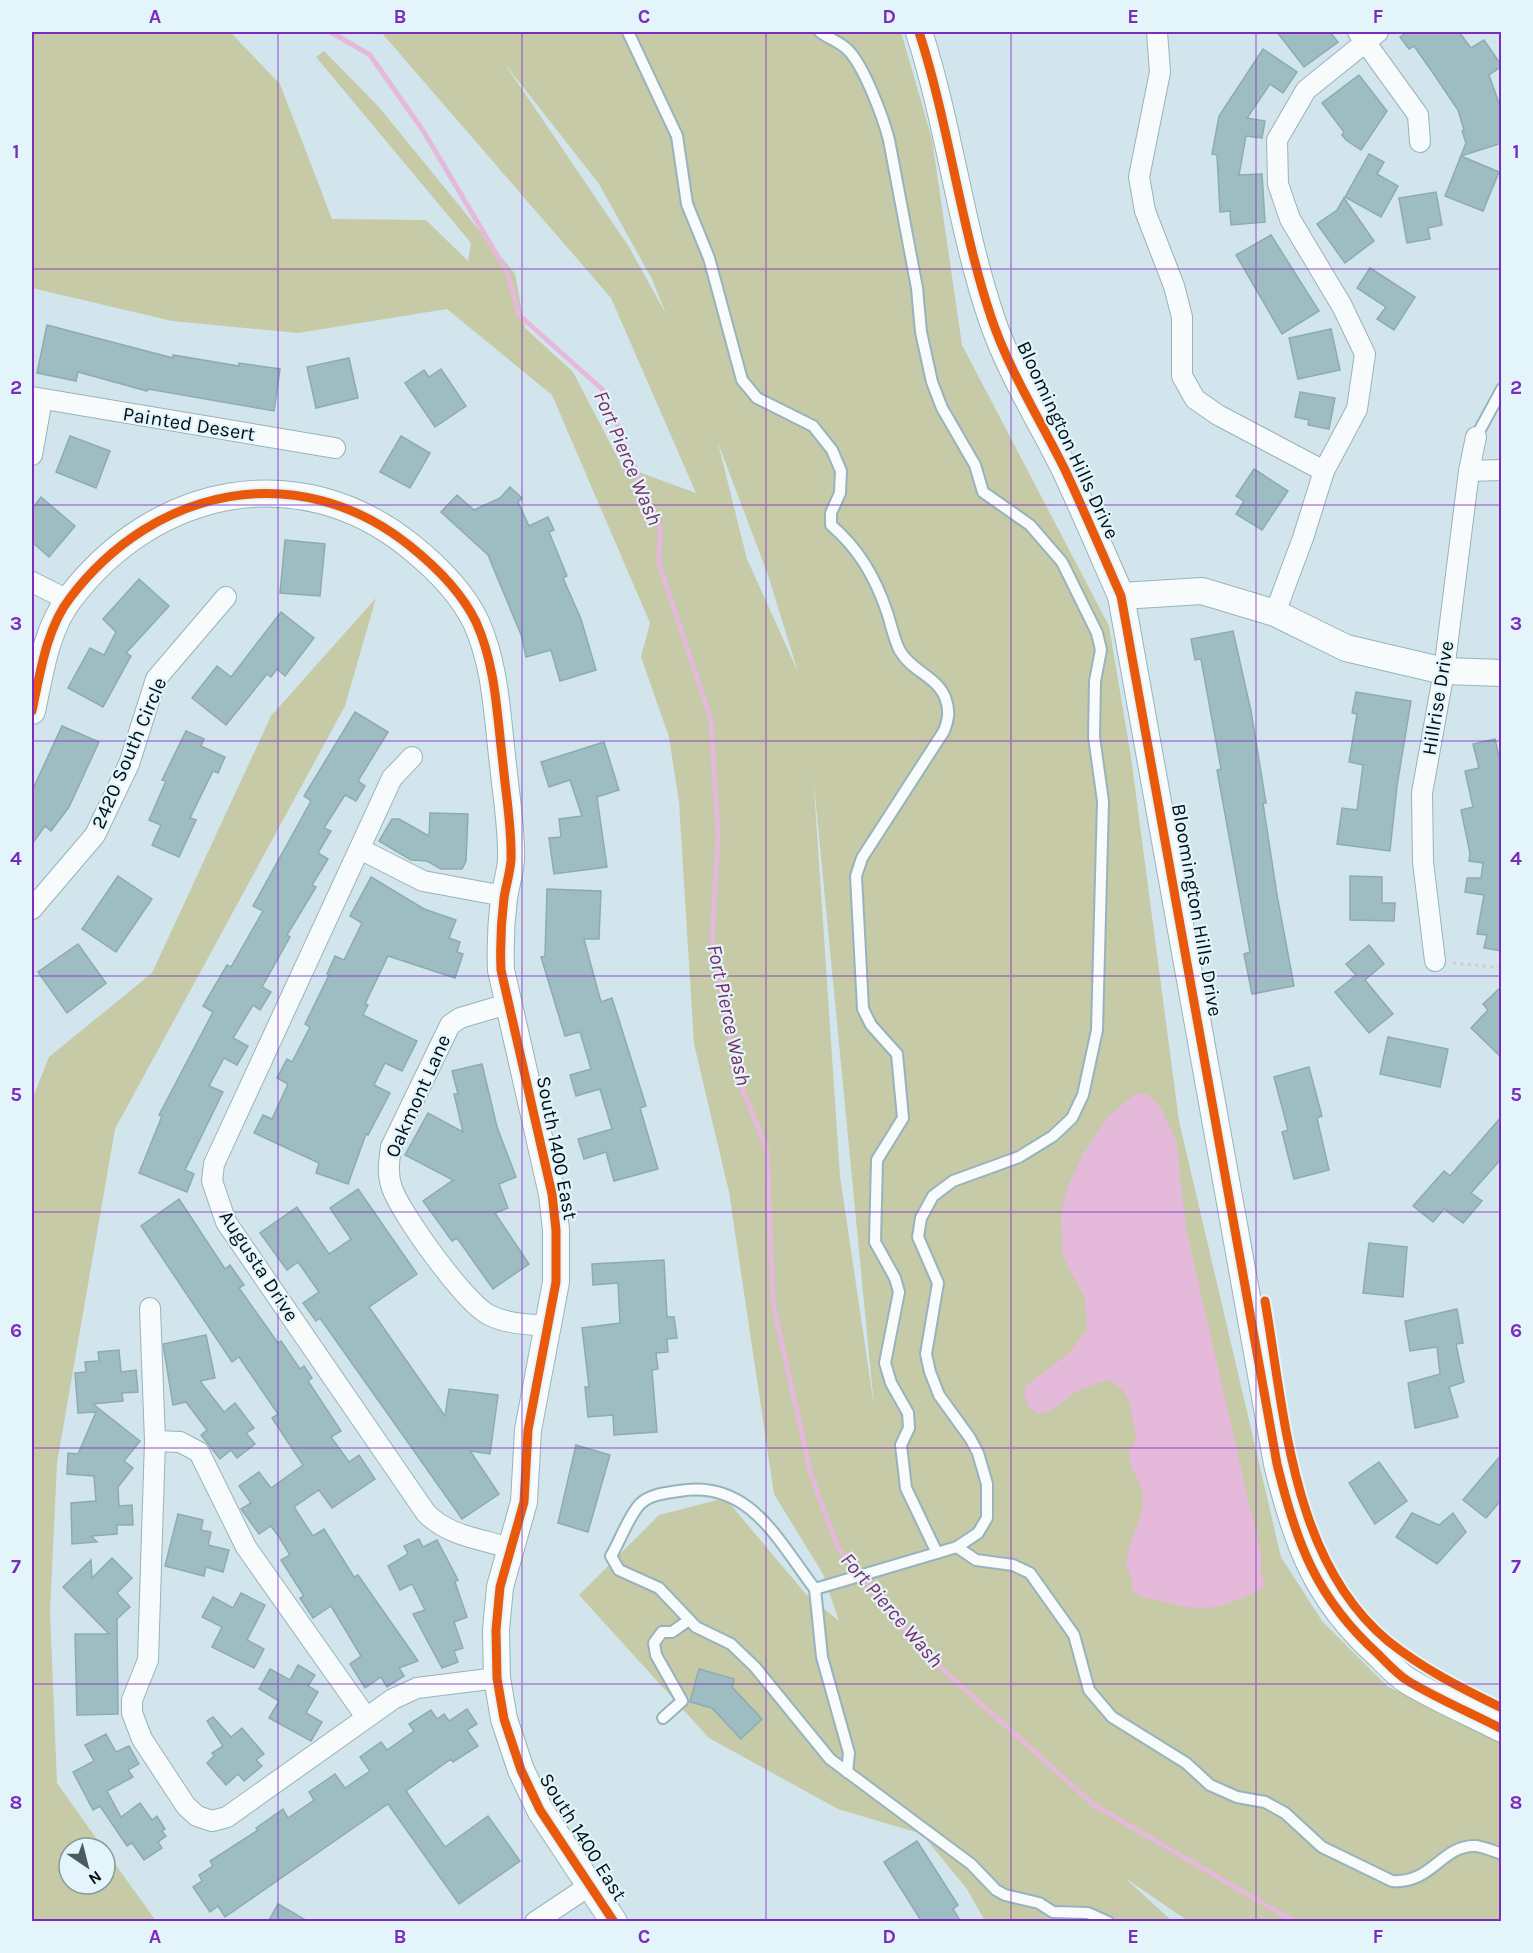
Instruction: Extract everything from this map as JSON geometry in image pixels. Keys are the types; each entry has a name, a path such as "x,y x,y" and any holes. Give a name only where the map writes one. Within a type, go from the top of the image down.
{"street":[{"name":"Bloomington Hills Drive","path":"919,32 936,84 977,268 992,319 1027,397 1066,472 1121,596 1276,1464 1290,1517 1308,1564 1334,1607 1368,1645 1406,1680 1502,1729"},
{"path":"1157,32 1160,72 1139,177 1145,211 1174,286 1182,317 1182,376 1195,399 1218,415 1324,471"},
{"path":"1275,613 1303,538 1324,471 1357,409 1365,354 1342,306 1290,219 1278,184 1277,140 1306,90 1366,35 1418,115 1420,142"},
{"name":"Painted Desert","path":"32,455 37,398 335,448"},
{"name":"Hillrise Drive","path":"1435,961 1423,862 1422,793 1444,671 1469,471 1476,437"},
{"path":"1469,471 1502,470"},
{"name":"South 1400 East","path":"32,711 48,643 68,600 93,570 118,546 151,523 213,498 245,494 289,494 330,503 370,519 400,538 426,559 454,590 474,619 487,648 511,837 511,863 504,896 500,948 507,1004 552,1194 556,1230 556,1282 528,1430 524,1502 500,1587 495,1630 497,1678 504,1719 521,1770 540,1810 614,1922"},
{"path":"32,582 68,600"},
{"path":"1121,596 1202,591 1275,613 1346,648 1444,671 1502,673"},
{"name":"2420 South Circle","path":"32,909 95,835 129,764 156,680 226,597"},
{"name":"Augusta Drive","path":"412,757 392,778 214,1164 212,1180 226,1222 426,1513 436,1524 450,1531 510,1548"},
{"path":"360,849 423,882 504,896"},
{"name":"Oakmont Lane","path":"507,1004 460,1018 450,1024 391,1147 388,1167 392,1188 402,1208 467,1299 488,1314 511,1323 547,1326"},
{"path":"150,1308 155,1441 148,1660 132,1700 132,1713 142,1739 186,1806 197,1816 212,1821 226,1817 393,1699 417,1688 497,1678"},
{"path":"155,1441 180,1442 191,1446 205,1459 231,1521 246,1547 366,1718"},
{"path":"535,1922 589,1886"}],"lane":[{"path":"628,32 677,136 687,204 709,258 742,380 757,398 813,426 831,450 841,471 840,493 831,513 831,525 858,551 878,584 900,651 913,667 938,684 946,700 949,718 944,731 862,858 855,876 863,1009 871,1025 897,1054 903,1118 877,1160 876,1242 895,1278 898,1292 885,1363 891,1383 908,1413 909,1428 901,1445 906,1488 937,1553"},
{"path":"815,1589 957,1547 978,1533 987,1518 987,1484 970,1438 950,1413 930,1372 926,1354 938,1283 918,1237 921,1218 933,1197 953,1181 1019,1157 1053,1136 1072,1118 1083,1095 1097,1029 1103,801 1094,737 1095,681 1101,650 1098,633 1062,562 1030,525 983,492 975,465 942,408 932,382 921,332 916,288 883,117 855,59 847,48 820,32"},
{"path":"1476,437 1502,389"},
{"path":"847,1772 849,1753 822,1657 815,1589 754,1510 724,1492 696,1488 655,1495 640,1504 611,1557 619,1570 659,1588 696,1627 731,1644 755,1667 830,1759 847,1772 971,1864 1005,1895 1039,1903 1053,1912 1088,1913 1108,1922"},
{"path":"957,1547 976,1560 1013,1565 1030,1573 1074,1635 1089,1690 1099,1704 1112,1717 1186,1763 1210,1785 1237,1797 1264,1802 1285,1814 1322,1847 1392,1881 1403,1881 1428,1872 1454,1850 1475,1846 1502,1854"},
{"path":"663,1718 682,1701 656,1655 654,1643 662,1632 672,1632 689,1620"}],"path":[{"path":"1435,961 1502,969"}],"green space":[{"path":"32,32 230,32 280,84 332,219 426,220 468,261 471,243 316,57 324,51 378,106 515,274 525,328 573,372 622,466 696,493 611,298 381,32 901,32 932,139 962,345 1109,626 1131,757 1179,1121 1281,1557 1322,1621 1388,1687 1501,1737 1501,1921 1188,1921 1125,1878 1172,1921 985,1921 967,1889 922,1834 838,1809 709,1738 579,1595 659,1515 725,1498 805,1593 839,1621 823,1574 774,1494 729,1192 694,1044 679,802 669,737 641,657 650,623 552,395 447,309 298,333 172,321 32,288","holes":["505,64 599,184 652,279 666,314 629,247","718,443 768,575 798,672 747,559","813,776 874,1406 840,1176"]},
{"path":"376,598 345,706 115,1129 57,1463 50,1612 57,1783 95,1836 57,1836 57,1896 117,1896 117,1867 156,1921 32,1921 32,1100 49,1057 152,973 271,716"}],"shaded area":[{"path":"1135,1094 1147,1094 1161,1108 1176,1140 1186,1228 1262,1560 1261,1573 1266,1587 1229,1603 1207,1608 1183,1606 1145,1597 1132,1591 1132,1580 1126,1566 1129,1548 1142,1511 1143,1493 1130,1464 1129,1452 1136,1439 1130,1403 1122,1389 1108,1380 1079,1390 1050,1411 1039,1414 1028,1407 1024,1395 1027,1385 1068,1354 1087,1330 1085,1298 1063,1257 1061,1218 1066,1190 1084,1153 1107,1118"}],"building":[{"path":"1277,32 1330,32 1338,42 1304,67"},
{"path":"1404,32 1459,32 1471,48 1484,40 1502,66 1489,75 1502,112 1502,143 1461,156 1499,172 1483,211 1445,196 1466,143 1462,131 1464,130 1458,110 1433,73 1414,46 1409,49 1400,37 1406,33"},
{"path":"1263,49 1297,72 1283,93 1270,84 1247,118 1265,121 1262,138 1246,136 1239,175 1262,174 1265,222 1231,225 1230,211 1220,212 1217,155 1212,154 1219,116"},
{"path":"1359,75 1387,111 1361,150 1346,140 1342,135 1344,132 1322,103"},
{"path":"1369,154 1384,162 1377,174 1398,186 1381,217 1345,197"},
{"path":"1436,192 1442,225 1428,228 1430,239 1407,243 1399,198"},
{"path":"1344,198 1374,241 1345,263 1317,224 1337,210"},
{"path":"1271,235 1319,311 1282,334 1236,255"},
{"path":"1370,268 1415,297 1394,330 1377,319 1386,307 1357,288"},
{"path":"47,325 173,358 173,355 239,366 239,363 280,369 274,411 148,389 147,391 78,372 76,381 37,373"},
{"path":"1331,329 1340,370 1298,379 1289,338"},
{"path":"349,358 358,398 316,408 307,367"},
{"path":"441,369 466,406 435,427 405,383 424,370 429,377"},
{"path":"1300,392 1335,398 1329,429 1308,425 1309,420 1295,417"},
{"path":"70,436 110,451 96,488 56,472"},
{"path":"401,436 430,453 410,488 380,472"},
{"path":"1254,469 1288,491 1262,530 1236,514 1244,501 1236,496"},
{"path":"510,487 522,498 518,502 529,526 548,517 554,530 549,532 567,576 563,578 581,619 596,670 560,681 551,650 526,657 522,637 488,555 441,512 457,495 474,510 500,498"},
{"path":"41,497 75,526 49,557 32,542 32,509"},
{"path":"285,540 325,544 320,596 280,593"},
{"path":"139,579 169,606 126,653 131,656 103,707 68,688 90,648 104,655 116,632 103,619"},
{"path":"281,612 314,638 285,676 277,669 271,677 267,674 226,725 192,698 217,666 231,677"},
{"path":"1233,631 1251,711 1266,803 1263,803 1277,895 1294,986 1252,994 1244,954 1250,952 1217,770 1221,769 1201,659 1195,660 1191,639"},
{"path":"1356,692 1411,701 1397,786 1390,851 1337,844 1342,808 1357,810 1363,765 1349,762 1357,714 1352,713"},
{"path":"355,712 388,732 358,781 365,786 356,801 345,795 324,828 331,831 318,853 328,859 312,885 316,887 287,935 290,937 262,987 271,992 260,1010 253,1005 233,1038 248,1046 237,1065 224,1058 209,1086 223,1092 185,1170 194,1174 187,1192 139,1173 162,1116 159,1115 213,1012 203,1006 227,965 231,967 263,911 253,906 311,801 304,796"},
{"path":"62,726 99,742 69,807 51,831 45,826 32,844 32,791"},
{"path":"186,731 204,739 201,746 225,757 218,773 213,771 190,818 196,820 179,857 152,845 161,825 149,820 166,781 162,780"},
{"path":"1495,739 1502,770 1502,951 1484,948 1487,935 1477,934 1484,895 1465,892 1467,878 1481,878 1483,863 1469,861 1470,853 1461,810 1473,807 1465,771 1479,768 1473,744"},
{"path":"604,742 619,790 597,797 607,867 554,874 549,838 561,837 559,819 582,816 570,780 549,787 541,762"},
{"path":"430,813 468,814 466,861 462,869 441,869 427,861 411,860 379,841 392,819 399,819 429,836"},
{"path":"118,876 152,899 116,952 82,929"},
{"path":"1350,876 1382,877 1382,903 1395,903 1394,921 1350,920"},
{"path":"371,877 424,909 456,920 449,938 460,942 457,952 463,954 455,978 388,956 365,1004 368,1005 363,1015 417,1041 402,1071 385,1063 374,1085 390,1093 368,1135 366,1134 348,1184 316,1173 319,1163 254,1133 263,1115 272,1119 288,1084 277,1078 287,1059 292,1062 310,1027 305,1024 329,975 327,974 335,956 344,960 362,923 350,916"},
{"path":"547,889 601,891 599,939 584,939 601,1002 612,998 646,1106 640,1108 658,1169 614,1181 606,1152 584,1159 578,1139 612,1129 600,1089 576,1096 570,1075 591,1069 580,1032 565,1036 541,957 545,956"},
{"path":"78,944 106,983 67,1013 38,972"},
{"path":"1369,945 1384,964 1365,980 1393,1014 1369,1033 1335,992 1356,975 1346,964"},
{"path":"1502,986 1502,1058 1471,1028 1488,1010 1483,1004"},
{"path":"1388,1037 1448,1049 1440,1087 1380,1074"},
{"path":"482,1064 497,1127 516,1177 499,1184 508,1208 495,1213 529,1264 493,1289 457,1238 452,1241 423,1201 453,1180 405,1155 428,1113 463,1132 454,1094 458,1094 452,1071"},
{"path":"1309,1067 1322,1116 1317,1118 1329,1170 1294,1179 1282,1132 1288,1130 1274,1077"},
{"path":"1502,1116 1502,1158 1471,1193 1482,1201 1463,1223 1444,1209 1433,1222 1413,1206 1444,1171 1450,1176"},
{"path":"358,1189 417,1274 369,1307 445,1416 449,1389 498,1395 490,1454 470,1451 499,1494 462,1519 320,1318 316,1321 303,1303 319,1292 298,1262 287,1270 260,1233 297,1207 329,1254 351,1239 330,1208"},
{"path":"179,1199 225,1269 230,1265 244,1285 239,1288 278,1343 281,1341 300,1369 304,1366 312,1378 308,1381 341,1431 331,1437 349,1462 359,1455 375,1479 332,1508 319,1490 294,1507 313,1536 324,1529 354,1577 358,1575 418,1661 399,1668 404,1676 387,1687 381,1677 365,1688 350,1664 361,1656 331,1606 313,1618 300,1598 304,1596 281,1560 290,1555 279,1537 271,1526 259,1534 241,1509 251,1503 239,1486 259,1472 271,1488 303,1465 272,1418 278,1414 239,1357 232,1362 141,1226"},
{"path":"1369,1243 1407,1247 1403,1297 1363,1293"},
{"path":"664,1260 667,1317 674,1317 677,1338 667,1339 668,1352 656,1353 658,1369 652,1370 657,1432 614,1435 613,1415 588,1417 585,1387 589,1387 582,1328 620,1323 618,1283 593,1285 592,1264"},
{"path":"1457,1309 1463,1343 1456,1344 1464,1382 1449,1387 1458,1417 1415,1428 1408,1383 1440,1374 1437,1347 1410,1351 1405,1321"},
{"path":"206,1335 215,1378 200,1381 224,1412 235,1403 254,1428 246,1433 255,1444 237,1458 231,1450 220,1459 201,1435 207,1430 186,1402 173,1405 163,1344"},
{"path":"119,1350 121,1372 136,1370 138,1392 122,1393 123,1401 93,1404 140,1441 124,1461 133,1468 118,1487 119,1506 132,1505 133,1525 117,1525 117,1534 91,1536 97,1542 72,1544 71,1503 96,1501 94,1476 67,1474 68,1453 78,1454 96,1412 78,1413 75,1373 86,1372 85,1362 99,1361 98,1352"},
{"path":"576,1445 610,1455 588,1532 558,1523"},
{"path":"1502,1454 1502,1499 1486,1518 1463,1500"},
{"path":"1379,1462 1407,1501 1375,1524 1349,1483"},
{"path":"1412,1513 1439,1525 1453,1513 1466,1532 1437,1564 1396,1537"},
{"path":"178,1514 203,1520 201,1530 211,1532 208,1545 229,1550 223,1572 206,1567 204,1576 165,1566"},
{"path":"419,1539 423,1547 437,1540 458,1580 455,1582 467,1617 454,1622 463,1648 454,1651 458,1662 442,1668 413,1614 425,1610 412,1584 400,1590 388,1566 408,1554 404,1546"},
{"path":"112,1558 132,1578 117,1593 130,1607 117,1619 118,1714 77,1715 75,1634 109,1634 63,1587 91,1560 92,1578"},
{"path":"241,1593 265,1605 247,1640 264,1649 254,1668 212,1647 222,1627 202,1617 213,1597 233,1608"},
{"path":"298,1665 315,1675 308,1686 318,1692 306,1713 322,1722 311,1741 269,1718 279,1701 259,1689 270,1669 290,1680"},
{"path":"699,1669 734,1679 732,1687 762,1719 741,1739 712,1708 690,1702"},
{"path":"467,1709 477,1724 467,1730 478,1746 453,1762 451,1759 406,1791 445,1847 488,1816 520,1861 459,1904 388,1804 225,1917 218,1906 210,1912 193,1887 202,1881 199,1875 213,1866 210,1861 258,1830 256,1828 283,1809 288,1818 314,1800 309,1792 335,1774 345,1788 370,1771 360,1757 381,1742 387,1750 414,1731 409,1724 431,1710 437,1719 444,1714 449,1721"},
{"path":"213,1717 231,1737 242,1728 264,1754 256,1760 262,1766 244,1781 238,1774 226,1785 207,1763 214,1756 212,1753 223,1746 207,1721"},
{"path":"106,1734 116,1752 129,1746 139,1764 128,1770 133,1777 107,1791 121,1817 140,1803 152,1820 157,1816 165,1829 162,1831 166,1836 158,1842 162,1848 144,1860 132,1843 127,1846 100,1806 93,1810 73,1772 94,1761 85,1745"},
{"path":"917,1841 958,1905 953,1909 961,1922 922,1922 884,1862"},
{"path":"278,1904 309,1922 268,1922"}],"waterway":[{"name":"Fort Pierce Wash","path":"331,32 370,55 424,132 507,272 519,315 602,389 660,527 659,564 711,720 718,834 712,939 738,1078 767,1150 773,1303 811,1475 838,1548 921,1650 1094,1805 1295,1922"}],"cycle path":[{"path":"919,32 939,103 980,282 998,337 1066,472 1121,596 1277,1464 1292,1519 1311,1567 1324,1590 1357,1633 1408,1681 1502,1729"},
{"path":"32,711 41,667 55,624 70,598 104,560 143,530 185,509 230,497 275,494 321,501 367,518 410,546 429,562 456,590 476,622 488,656 495,692 511,836 510,870 501,925 501,970 552,1194 556,1230 556,1282 528,1430 524,1502 500,1587 496,1630 497,1678 504,1719 521,1770 540,1810 614,1922"},
{"path":"1265,1301 1287,1438 1298,1484 1312,1529 1331,1570 1356,1608 1388,1641 1429,1669 1502,1708"}]}
